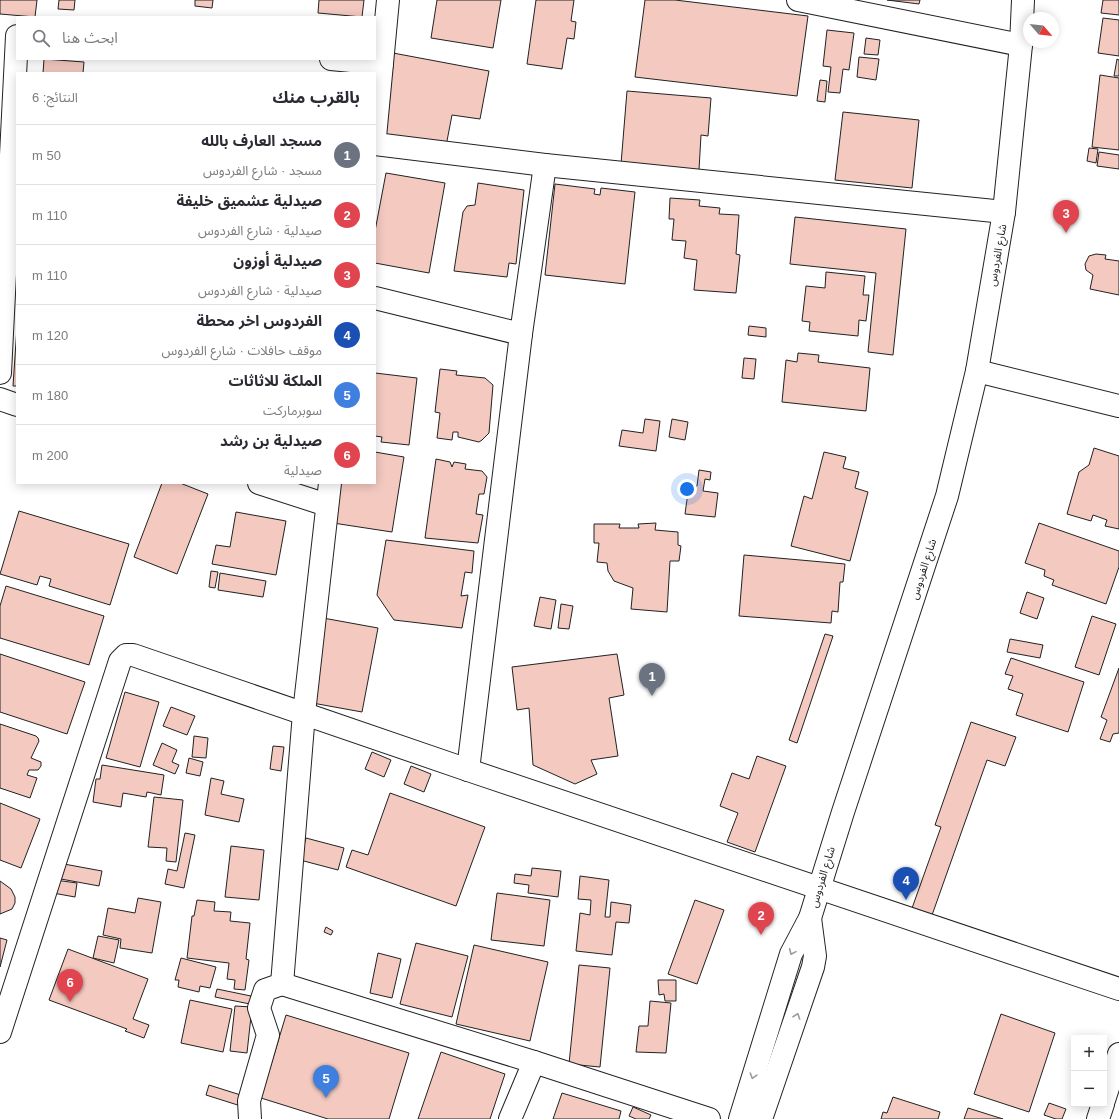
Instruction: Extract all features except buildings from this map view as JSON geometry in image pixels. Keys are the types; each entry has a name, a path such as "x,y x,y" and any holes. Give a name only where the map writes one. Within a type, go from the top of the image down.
{"street":[{"path":"376,127 388,0"},
{"name":"شارع الفردوس","path":"740,1119 791,954 810,918 818,889 947,496 977,371 1004,212 1021,45 1023,0"},
{"path":"811,1 1021,45"},
{"path":"0,29 16,31"},
{"path":"0,373 16,56"},
{"path":"341,60 382,64"},
{"path":"376,144 545,165 1004,212"},
{"path":"468,770 521,334 545,165"},
{"path":"376,298 521,334"},
{"path":"977,371 1119,406"},
{"path":"0,399 16,405"},
{"path":"262,484 327,505"},
{"path":"282,984 304,713 330,484"},
{"path":"0,1032 120,661 126,655 133,655 818,889 1119,989"},
{"path":"761,1119 813,967 815,956 810,918"},
{"path":"250,1119 249,1101 268,1035 260,1008 265,990 282,984 534,1062 708,1119"},
{"path":"771,1119 779,1091 788,1043"},
{"path":"1098,1119 1108,1098 1119,1054"},
{"path":"510,1119 534,1062"}],"place":[{"name":"صيدلية أوزون","path":"1066,233"},
{"name":"مسجد العارف بالله","path":"652,696"},
{"name":"الفردوس اخر محطة","path":"906,900"},
{"name":"صيدلية عشميق خليفة","path":"761,935"},
{"name":"صيدلية بن رشد","path":"70,1002"},
{"name":"الملكة للاثاثات","path":"326,1098"}]}
